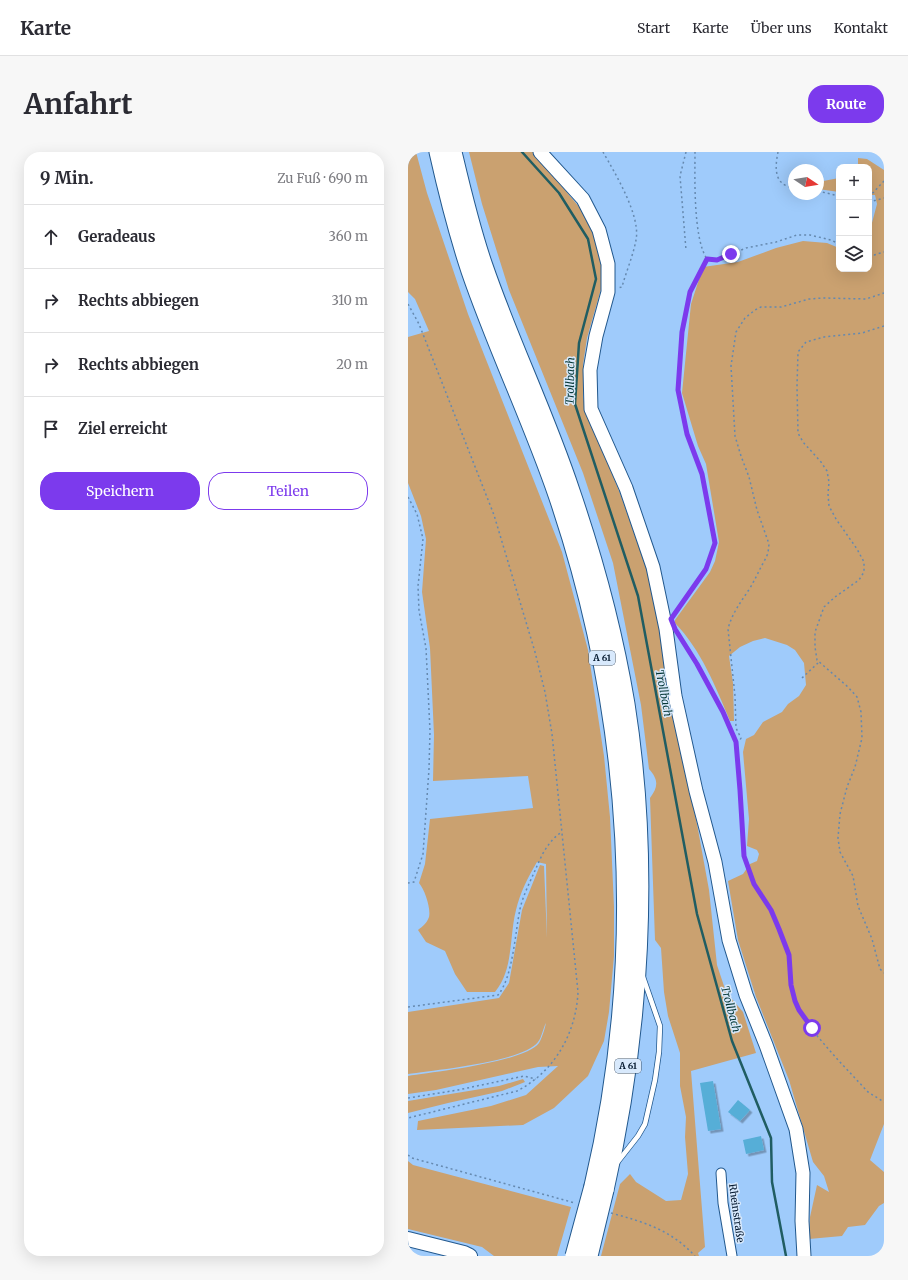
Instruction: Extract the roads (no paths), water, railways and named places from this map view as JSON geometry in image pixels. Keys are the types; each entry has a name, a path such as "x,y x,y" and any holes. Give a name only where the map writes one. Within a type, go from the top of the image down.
{"highway":[{"name":"A 61","path":"438,152 455,222 470,270 556,493 570,535 589,601 600,648 611,707 623,813 626,905 625,956 620,1020 613,1078 599,1157 602,1183 589,1256"},
{"name":"A 61","path":"453,152 470,220 484,266 570,488 589,546 612,635 626,704 638,805 640,906 632,1027 626,1080 620,1120 602,1183 574,1256"}],"main road":[{"path":"408,1239 464,1253 470,1256"}],"street":[{"path":"540,152 583,199 600,230 608,264 608,292 596,336 590,370 591,409 626,488 653,567 668,624 675,696 696,791 715,862 729,940 746,995 766,1045 796,1129 803,1173 802,1221 804,1256"},
{"name":"Rheinstraße","path":"721,1173 723,1203 732,1256"}],"lane":[{"path":"602,1183 638,1136 645,1124 655,1080 659,1052 660,1026 644,984 637,956"}],"waterway":[{"name":"Trollbach","path":"522,152 559,193 588,239 596,279 579,343 575,404 638,596 697,914 732,1041 771,1138 772,1182 786,1256"}]}
